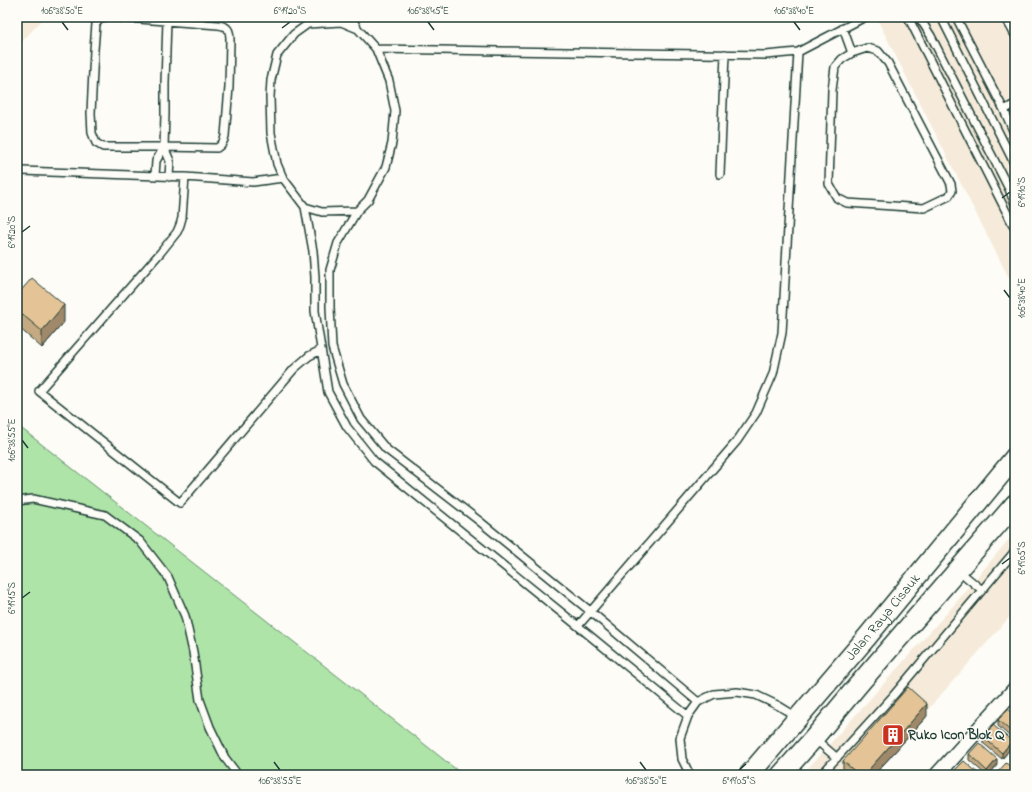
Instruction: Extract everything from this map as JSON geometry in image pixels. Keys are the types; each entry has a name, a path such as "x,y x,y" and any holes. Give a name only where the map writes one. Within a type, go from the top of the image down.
{"main road":[{"name":"Jalan Raya Cisauk","path":"749,775 867,637 1015,457"},
{"name":"Jalan Raya Cisauk","path":"781,775 1015,504"}],"street":[{"path":"937,775 1015,689"}],"lane":[{"path":"105,17 99,20 96,24 91,113 92,132 96,143 103,147 217,148 222,145 225,136 229,87 230,34 228,29 224,26 167,20 113,17"},
{"path":"312,17 308,24 294,34 277,55 271,80 271,133 277,164 283,178 305,207 313,251 315,311 328,392 348,426 374,461 688,716"},
{"path":"352,17 358,29 376,48 389,81 395,111 392,143 386,167 368,200 357,212 338,243 330,270 332,347 342,384 361,419 386,449 478,520 590,611 698,702"},
{"path":"376,48 766,55 798,52 865,17"},
{"path":"908,17 1015,229"},
{"path":"919,17 935,43 1010,189 1015,204"},
{"path":"942,17 1015,165"},
{"path":"956,17 1004,110 1015,135"},
{"path":"1005,17 1015,35"},
{"path":"167,20 164,147 170,161 169,177"},
{"path":"308,24 341,22 358,29"},
{"path":"843,28 852,53"},
{"path":"867,48 878,51 888,63 951,184 952,191 949,196 924,208 847,203 837,198 829,184 832,90 835,67 852,53 867,48"},
{"path":"578,626 737,441 756,413 773,374 782,333 798,52"},
{"path":"720,174 725,54"},
{"path":"1004,110 1015,104"},
{"path":"155,176 156,162 164,147"},
{"path":"22,171 185,177 253,182 283,178"},
{"path":"185,177 182,218 176,232 156,258 39,391 180,503 294,369 309,356 321,350"},
{"path":"305,207 322,212 357,212"},
{"path":"17,501 33,499 105,515 140,541 168,578 185,616 193,652 200,700 210,727 225,758 238,775"},
{"path":"821,775 893,696 1015,551"},
{"path":"958,570 982,590"},
{"path":"690,775 682,759 680,738 688,716 698,702 714,694 737,692 756,695 779,706 798,718"},
{"path":"814,738 837,758"}],"shaded area":[{"path":"17,17 45,17 17,47"},
{"path":"876,17 1015,17 1015,290"},
{"path":"1015,532 1015,611 870,775 802,775 953,606"}],"green space":[{"path":"17,425 428,747 463,775 17,775"}],"building":[{"path":"32,278 64,305 42,331 17,310 17,295"},
{"name":"Ruko Icon Blok Q","path":"908,687 927,704 864,775 859,775 843,761"},
{"path":"1008,709 1015,715 1015,735 998,720"},
{"path":"993,725 1012,741 1002,753 983,737"},
{"path":"979,743 997,759 987,771 969,754"},
{"path":"1015,752 1015,760 1011,757"},
{"path":"964,761 980,775 956,775 953,772"},
{"path":"1006,763 1015,770 1015,775 997,775 996,774"}],"place":[{"name":"Ruko Icon Blok Q","path":"893,735"}]}
